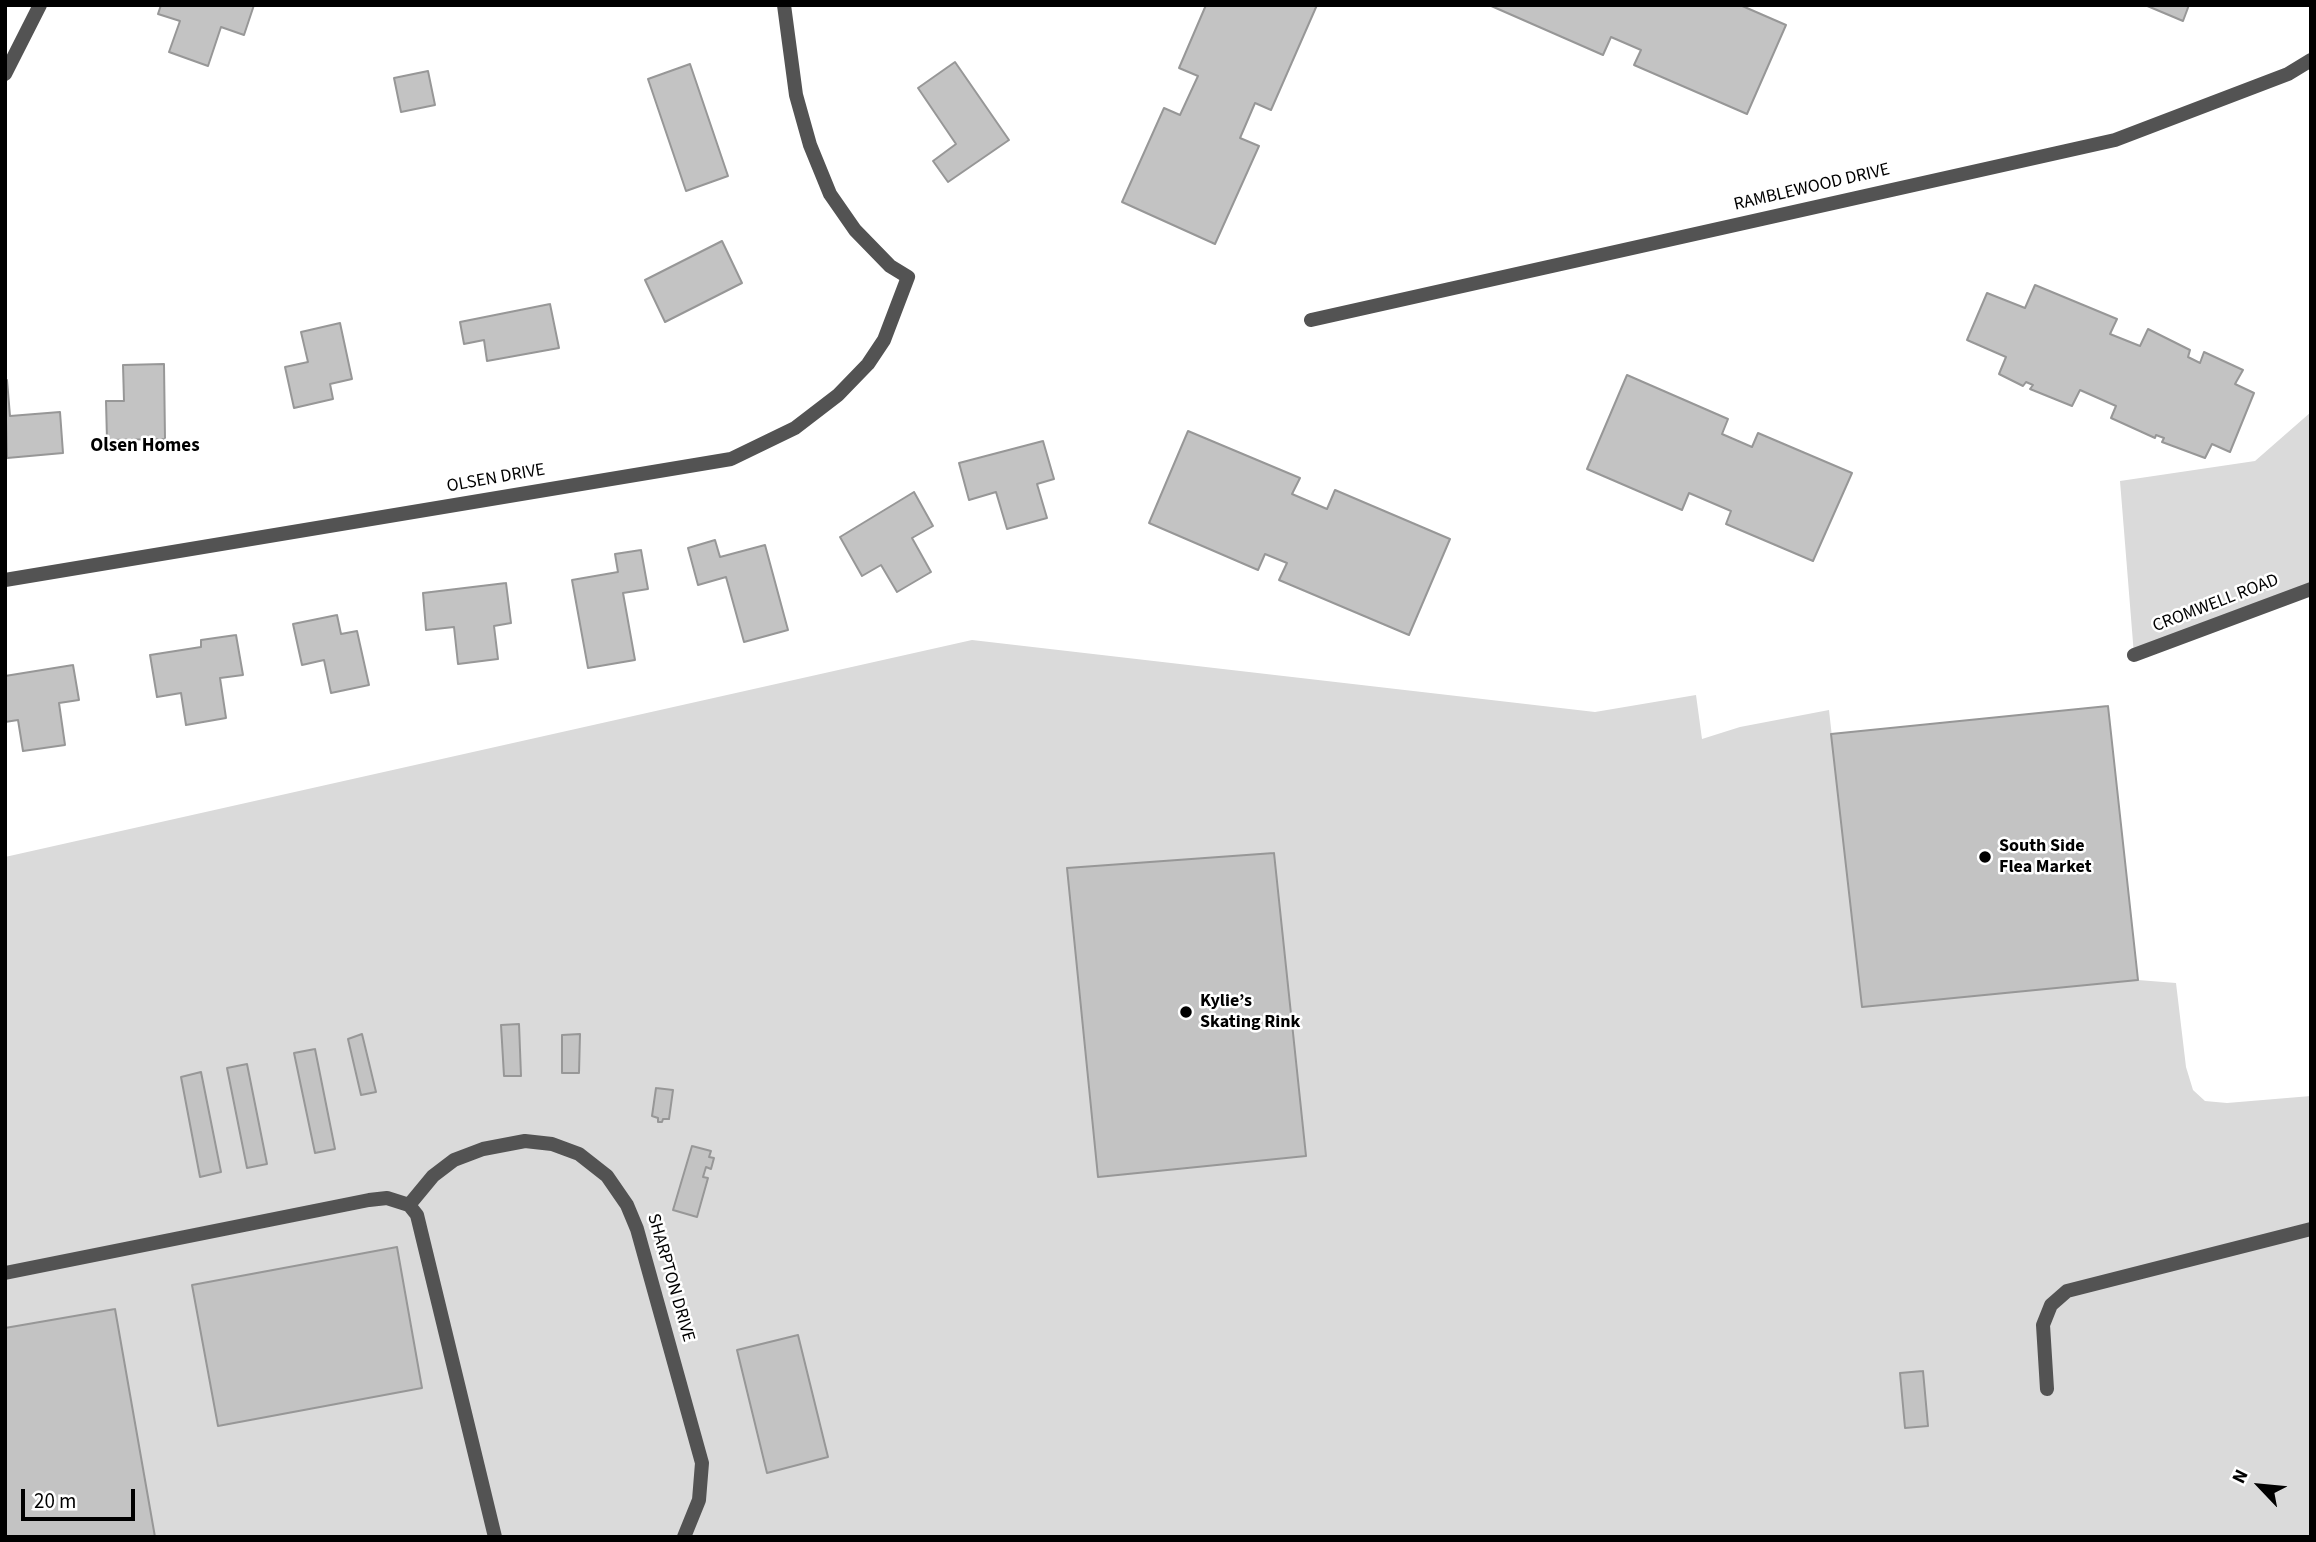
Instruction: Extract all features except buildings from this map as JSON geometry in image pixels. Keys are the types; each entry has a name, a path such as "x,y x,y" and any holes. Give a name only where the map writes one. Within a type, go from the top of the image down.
{"street":[{"path":"5,74 40,5"},
{"name":"OLSEN DRIVE","path":"5,580 731,459 795,428 838,395 868,364 884,340 908,277 890,266 855,230 830,194 810,145 796,95 785,5"},
{"name":"RAMBLEWOOD DRIVE","path":"1311,320 2116,140 2288,74 2311,60"},
{"name":"CROMWELL ROAD","path":"2134,655 2311,589"},
{"name":"SHARPTON DRIVE","path":"409,1205 433,1175 454,1160 482,1149 525,1141 552,1143 579,1154 607,1176 627,1205 637,1229 702,1463 698,1500 684,1537"},
{"path":"5,1273 369,1200 387,1198 409,1205 417,1215 495,1537"},
{"path":"2047,1389 2043,1325 2050,1305 2067,1291 2311,1229"}],"shaded area":[{"path":"2311,412 2311,589 2134,655 2120,481 2255,461"},
{"path":"972,640 1595,712 1696,695 1702,739 1740,727 1829,710 1862,1007 2138,980 2176,983 2186,1067 2193,1090 2205,1101 2227,1103 2311,1096 2311,1537 5,1537 5,857"}],"place":[{"name":"South Side Flea Market","path":"1985,857"},
{"name":"Kylie’s Skating Rink","path":"1186,1012"}],"district":[{"name":"Olsen Homes","path":"145,447"}]}
